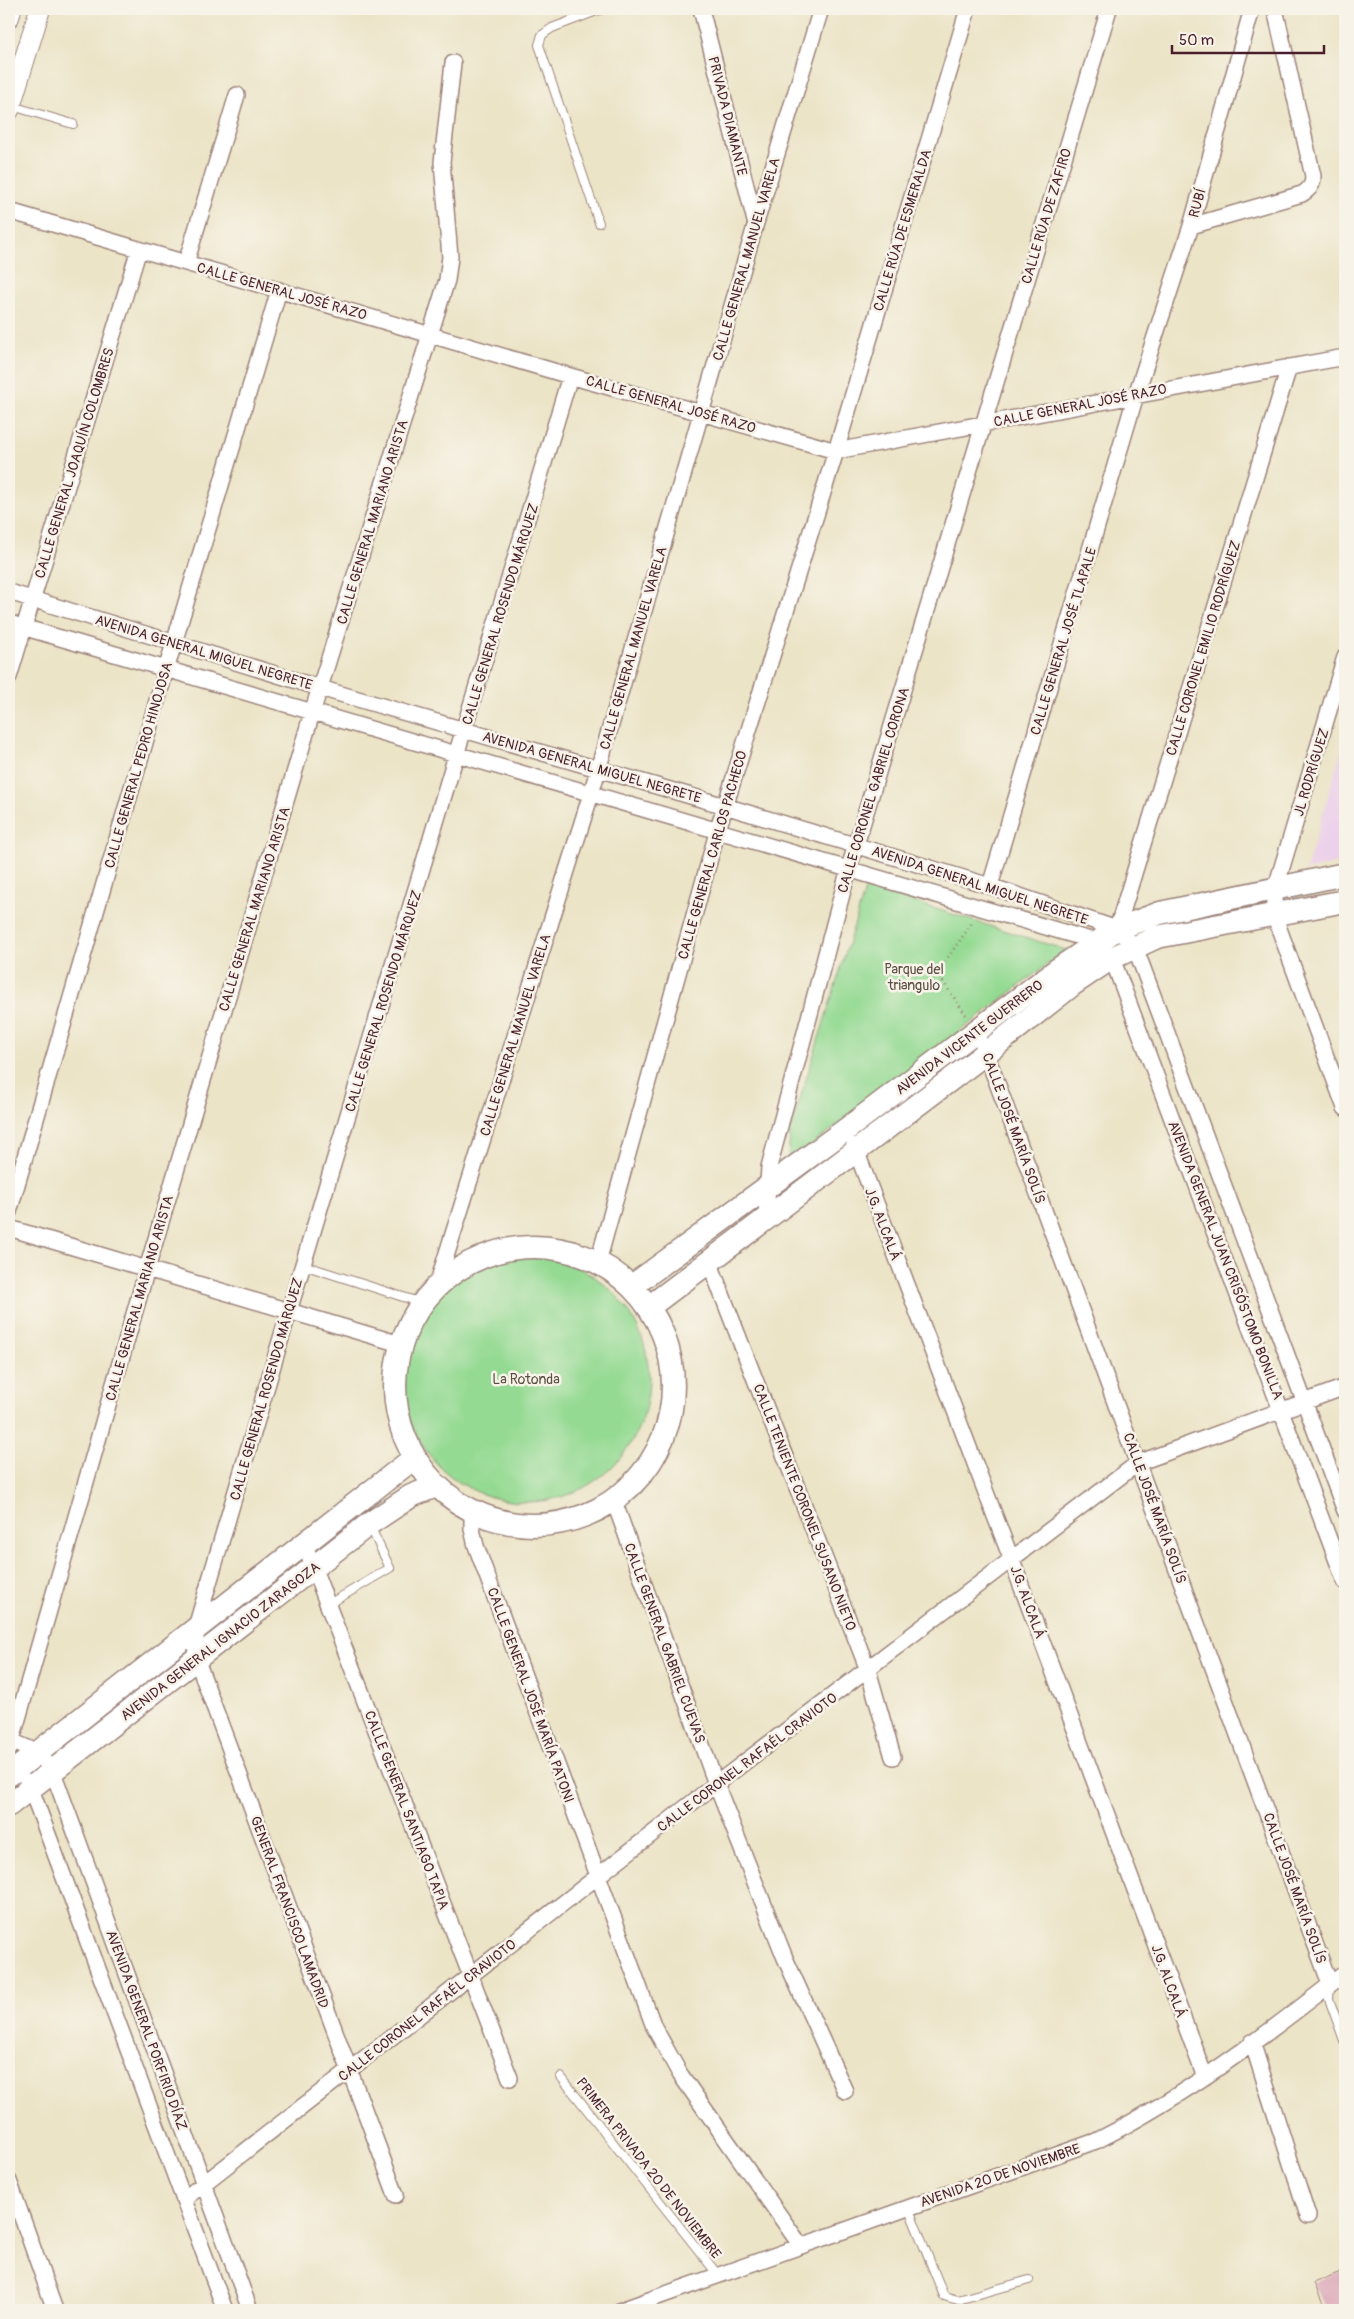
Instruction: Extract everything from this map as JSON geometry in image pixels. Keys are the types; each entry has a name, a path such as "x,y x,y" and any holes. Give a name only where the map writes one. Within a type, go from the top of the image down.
{"main road":[{"name":"AVENIDA VICENTE GUERRERO","path":"649,1307 986,1053 1072,985 1104,950 1117,929 1160,913 1276,887 1345,874"},
{"name":"AVENIDA VICENTE GUERRERO","path":"632,1286 977,1032 1058,968 1104,950 1135,946 1157,937 1345,901"},
{"path":"531,1246 565,1250 598,1262 632,1286 649,1307 666,1339 674,1375 672,1412 661,1447 641,1477 614,1501 588,1516 559,1524 529,1526 500,1522 472,1511 453,1500 436,1486 414,1458 402,1431 395,1402 394,1373 400,1344 415,1312 437,1285 464,1264 496,1251 531,1246"},
{"name":"AVENIDA GENERAL IGNACIO ZARAGOZA","path":"11,1756 39,1753 196,1627 414,1458"},
{"name":"AVENIDA GENERAL IGNACIO ZARAGOZA","path":"9,1805 369,1524 411,1496 436,1486"}],"street":[{"path":"9,17 11,9"},
{"path":"11,97 40,9"},
{"name":"PRIVADA DIAMANTE","path":"701,9 756,223"},
{"name":"CALLE GENERAL MANUEL VARELA","path":"437,1285 591,794 756,223 821,9"},
{"name":"CALLE RÚA DE ESMERALDA","path":"836,451 968,9"},
{"name":"CALLE RÚA DE ZAFIRO","path":"983,424 1109,9"},
{"name":"RUBÍ","path":"1136,395 1191,226 1252,9"},
{"path":"1191,226 1302,194 1309,190 1313,184 1313,176 1275,9"},
{"name":"CALLE GENERAL MARIANO ARISTA","path":"11,1756 147,1269 312,714 447,280 450,257 442,162 453,63"},
{"path":"186,263 237,95"},
{"name":"CALLE GENERAL JOSÉ RAZO","path":"9,210 570,376 836,451 1345,357"},
{"name":"CALLE GENERAL JOAQUÍN COLOMBRES","path":"9,677 139,249"},
{"name":"CALLE GENERAL PEDRO HINOJOSA","path":"9,1212 166,670 279,290"},
{"name":"CALLE CORONEL EMILIO RODRÍGUEZ","path":"1117,929 1290,367"},
{"name":"CALLE GENERAL ROSENDO MÁRQUEZ","path":"196,1627 570,376"},
{"name":"CALLE GENERAL JOSÉ TLAPALE","path":"990,886 1136,395"},
{"name":"CALLE CORONEL GABRIEL CORONA","path":"766,1218 766,1187 770,1167 849,868 983,424"},
{"name":"CALLE GENERAL CARLOS PACHECO","path":"598,1262 725,806 836,451"},
{"name":"AVENIDA GENERAL MIGUEL NEGRETE","path":"9,592 320,688 856,845 990,886 1117,929"},
{"name":"AVENIDA GENERAL MIGUEL NEGRETE","path":"9,623 312,714 849,868 982,909 1104,950"},
{"name":"JL RODRÍGUEZ","path":"1274,915 1276,887 1345,657"},
{"path":"1274,915 1345,1108"},
{"name":"AVENIDA GENERAL JUAN CRISÓSTOMO BONILLA","path":"1117,929 1135,946 1345,1511"},
{"name":"AVENIDA GENERAL JUAN CRISÓSTOMO BONILLA","path":"1104,950 1282,1409 1345,1582"},
{"name":"CALLE JOSÉ MARÍA SOLÍS","path":"977,1032 1330,1984"},
{"name":"J.G. ALCALÁ","path":"848,1128 855,1151 1012,1561 1204,2077"},
{"path":"9,1228 400,1344"},
{"name":"CALLE TENIENTE CORONEL SUSANO NIETO","path":"709,1260 868,1670 893,1757"},
{"name":"CALLE CORONEL RAFAÉL CRAVIOTO","path":"184,2199 716,1784 1012,1561 1138,1463 1282,1409 1345,1388"},
{"name":"CALLE GENERAL GABRIEL CUEVAS","path":"614,1501 716,1784 785,1958 845,2090"},
{"name":"CALLE GENERAL JOSÉ MARÍA PATONI","path":"472,1511 472,1529 476,1546 654,2027 667,2053 801,2246"},
{"name":"CALLE GENERAL SANTIAGO TAPIA","path":"304,1543 510,2078"},
{"name":"GENERAL FRANCISCO LAMADRID","path":"196,1627 196,1658 348,2071 396,2195"},
{"name":"AVENIDA GENERAL PORFIRIO DÍAZ","path":"39,1753 53,1772 250,2310"},
{"name":"AVENIDA GENERAL PORFIRIO DÍAZ","path":"11,1756 31,1789 225,2310"},
{"name":"AVENIDA 20 DE NOVIEMBRE","path":"621,2310 1096,2142 1133,2123 1204,2077 1345,1972"},
{"path":"1252,2042 1308,2216"},
{"path":"9,2182 55,2310"}],"lane":[{"path":"598,223 539,45 542,35 552,28 602,9"},
{"path":"11,97 73,124"},
{"path":"303,1265 422,1303"},
{"path":"329,1604 390,1568 369,1524"},
{"path":"1330,1984 1329,1999 1345,2043"},
{"name":"PRIMERA PRIVADA 20 DE NOVIEMBRE","path":"561,2077 718,2275"},
{"path":"908,2208 944,2296 958,2300 1029,2280"}],"path":[{"path":"977,1032 937,973 982,909"}],"shaded area":[{"path":"1345,738 1345,861 1306,871"}],"green space":[{"name":"Parque del triangulo","path":"866,887 1066,950 788,1163 790,1131"},
{"name":"La Rotonda","path":"526,1256 550,1259 573,1266 594,1277 613,1292 628,1311 639,1332 646,1355 649,1379 646,1403 639,1426 628,1447 613,1466 594,1481 573,1492 550,1499 526,1502 502,1499 479,1492 458,1481 439,1466 424,1447 413,1426 406,1403 403,1379 406,1355 413,1332 424,1311 439,1292 458,1277 479,1266 502,1259"}],"building":[{"path":"1345,2270 1345,2310 1326,2310 1314,2283"}]}
